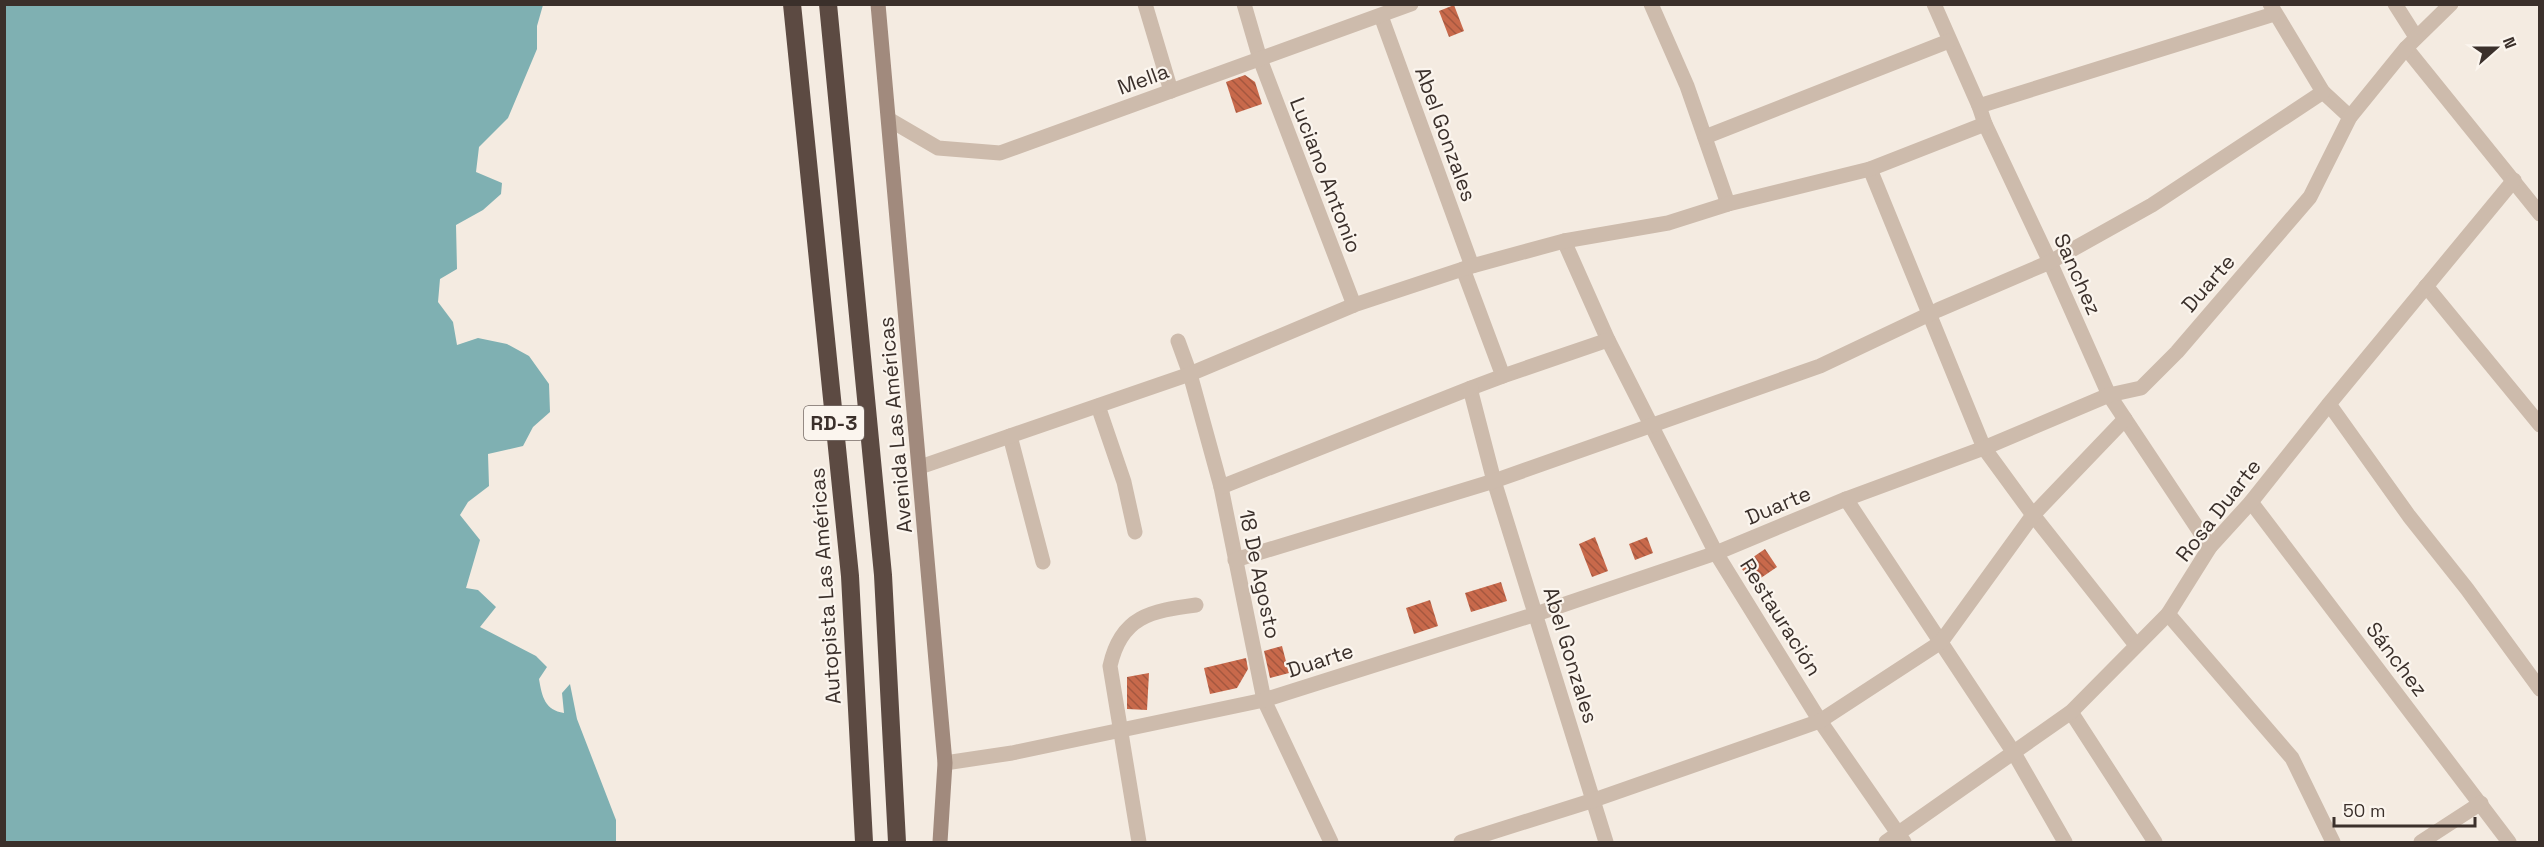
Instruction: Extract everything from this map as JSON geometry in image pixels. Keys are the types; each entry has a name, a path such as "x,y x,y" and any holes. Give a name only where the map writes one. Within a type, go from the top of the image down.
{"highway":[{"name":"Autopista Las Américas","path":"792,4 849,576 864,843"},
{"name":"RD-3","path":"828,4 883,575 897,843"}],"main road":[{"name":"Avenida Las Américas","path":"878,4 945,763 940,843"}],"street":[{"path":"1144,4 1171,91"},
{"name":"Luciano Antonio","path":"1244,4 1260,59 1354,305"},
{"name":"Mella","path":"890,120 938,148 1000,153 1411,4"},
{"path":"1651,4 1687,86 1728,204"},
{"name":"Sanchez","path":"1934,4 1979,106 1984,124 2050,262 2109,395 2210,547"},
{"path":"2395,4 2411,43 2540,214"},
{"name":"Duarte","path":"945,763 1012,753 1264,700 1536,614 1716,553 1846,499 1984,448 2109,395 2141,388 2205,320 2310,197 2350,117 2411,43 2451,4"},
{"path":"1979,106 2272,9 2323,92 2350,117"},
{"name":"Abel Gonzales","path":"1381,16 1503,376"},
{"path":"1705,137 1949,41"},
{"path":"1235,560 1494,481 1820,366 1928,314 2050,262 2152,205 2323,92"},
{"path":"920,467 1190,374 1354,305 1467,267 1564,240 1668,223 1728,204 1870,169 1984,124"},
{"path":"1870,169 1984,448 2136,645"},
{"name":"Rosa Duarte","path":"1886,843 1902,839 2071,711 2168,614 2210,547 2251,502 2514,180"},
{"name":"Restauración","path":"1564,240 1608,340 1716,553 1821,720 1902,839"},
{"path":"2426,286 2540,424"},
{"path":"1221,487 1471,388 1608,340"},
{"name":"18 De Agosto","path":"1178,341 1190,374 1221,487 1264,700 1331,843"},
{"name":"Abel Gonzales","path":"1471,388 1494,481 1606,843"},
{"path":"2329,404 2409,516 2468,589 2540,689"},
{"path":"1098,405 1124,482 1135,532"},
{"path":"1461,843 1594,800 1821,720 1941,642 2033,514 2125,419"},
{"path":"1010,436 1043,562"},
{"path":"1846,499 2014,753 2065,843"},
{"name":"Sánchez","path":"2251,502 2481,803 2509,843"},
{"path":"1139,843 1110,666 1114,648 1125,629 1143,617 1159,610 1196,605"},
{"path":"2168,614 2292,758 2333,843"},
{"path":"2071,711 2155,843"},
{"path":"2421,843 2481,803"}],"water":[{"path":"5,4 543,5 537,26 537,49 508,118 479,147 476,172 502,183 501,194 483,210 456,225 457,269 440,279 438,302 453,322 457,345 478,338 507,344 529,356 549,384 550,412 533,427 523,446 488,454 489,486 468,502 460,515 480,540 466,588 478,590 496,607 480,627 536,656 547,667 539,679 543,697 552,709 564,713 562,693 570,684 577,719 616,820 616,842 5,842"}],"building":[{"path":"1454,5 1464,31 1449,37 1439,11"},
{"path":"1245,75 1255,82 1262,104 1236,113 1226,82"},
{"path":"1595,537 1608,571 1592,577 1579,544"},
{"path":"1647,537 1653,553 1635,560 1629,544"},
{"path":"1765,549 1777,567 1752,584 1740,566"},
{"path":"1501,582 1507,601 1471,612 1465,593"},
{"path":"1430,600 1438,626 1414,634 1406,608"},
{"path":"1282,646 1289,673 1270,678 1264,651"},
{"path":"1246,658 1248,669 1237,688 1210,694 1204,668"},
{"path":"1149,673 1147,710 1127,709 1127,677"}]}
